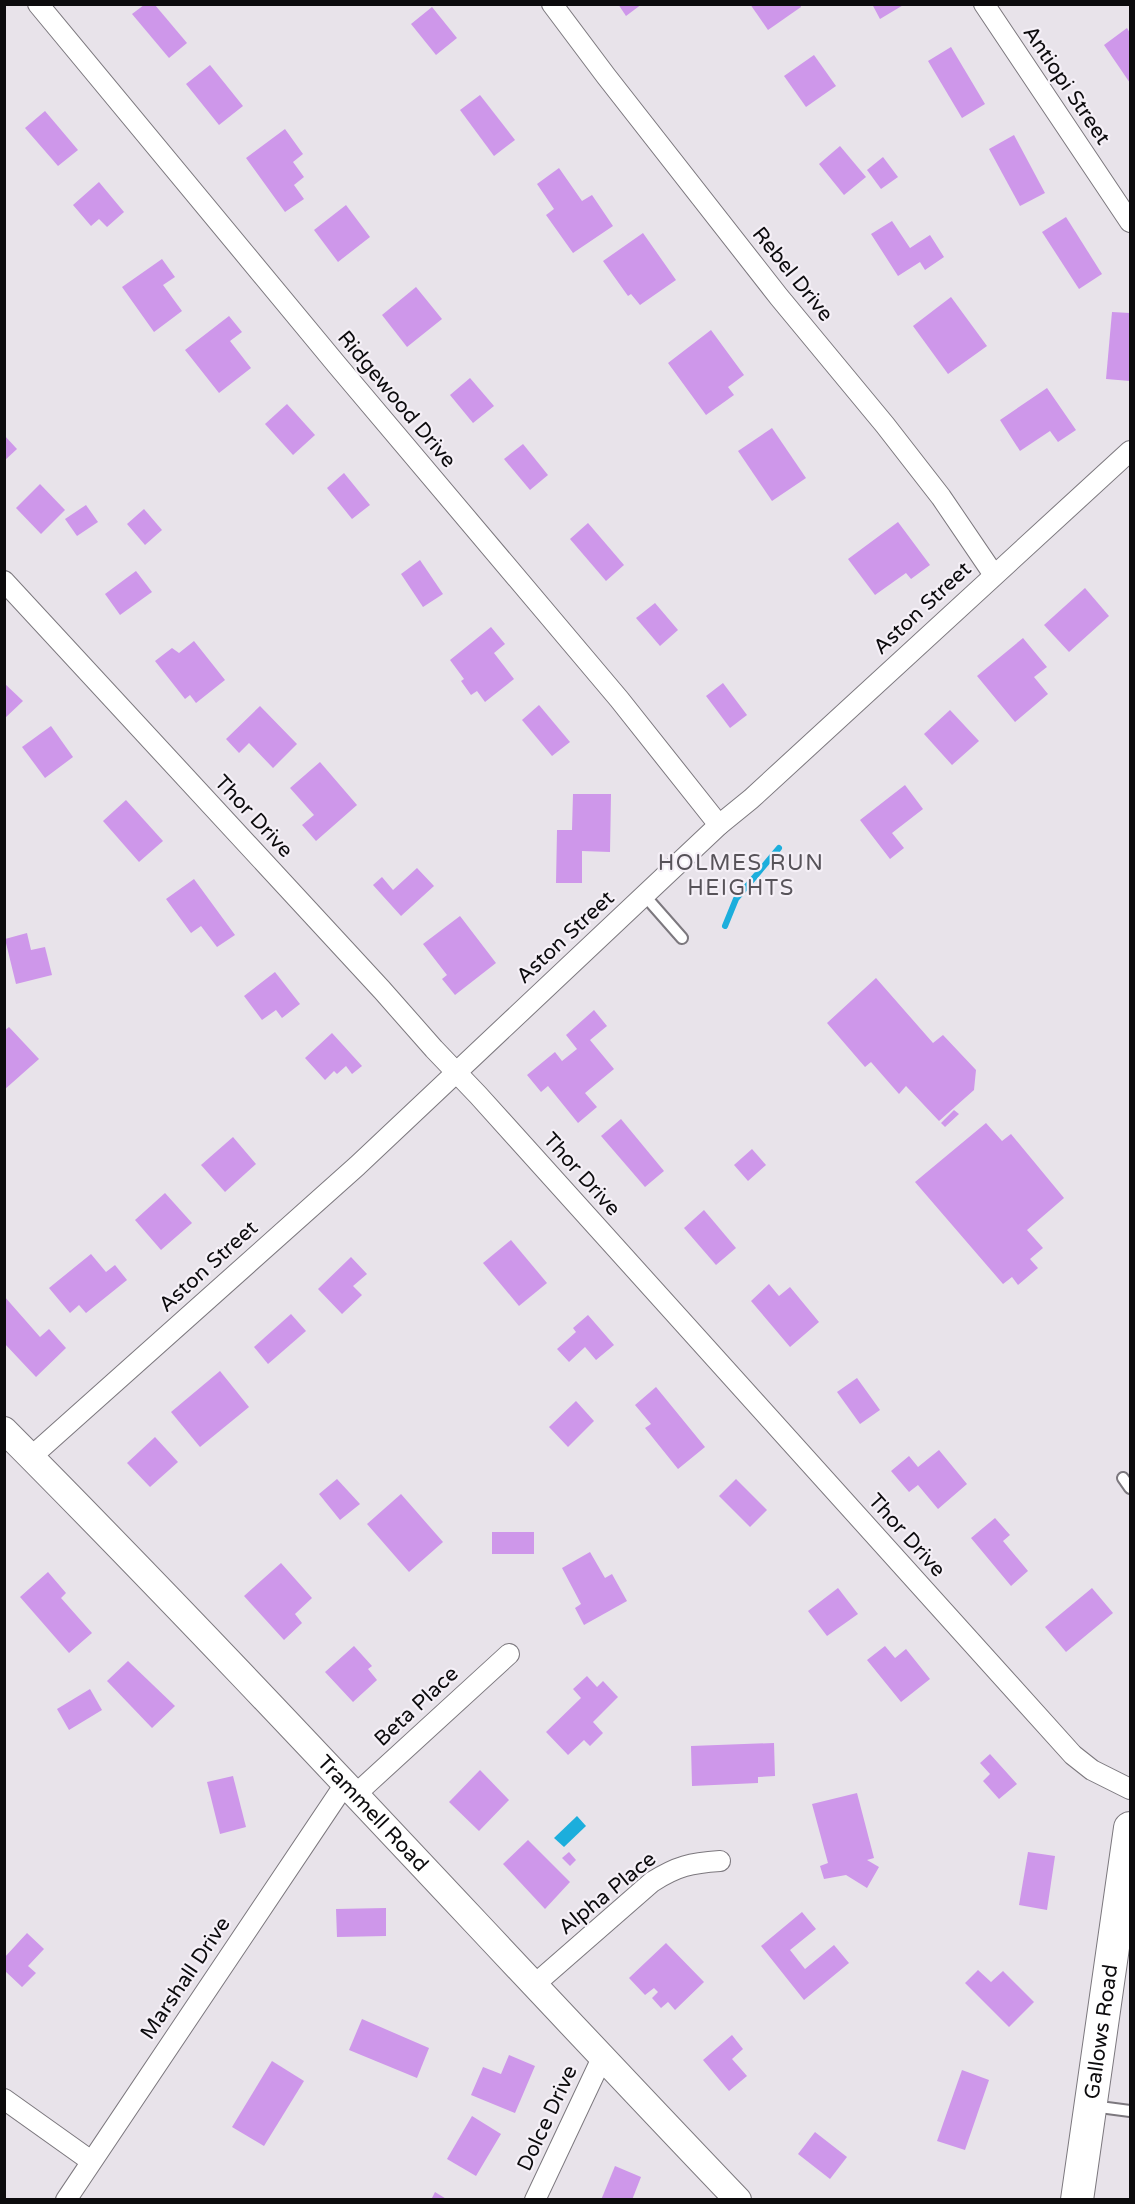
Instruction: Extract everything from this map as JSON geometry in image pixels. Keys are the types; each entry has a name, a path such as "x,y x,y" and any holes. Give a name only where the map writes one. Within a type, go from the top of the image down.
{"main road":[{"name":"Gallows Road","path":"1077,2199 1091,2106 1122,1950 1131,1828"}],"street":[{"name":"Ridgewood Drive","path":"38,4 337,365 619,699 719,825"},
{"name":"Rebel Drive","path":"552,4 765,278 941,497 994,574"},
{"name":"Antiopi Street","path":"984,4 1131,222"},
{"name":"Aston Street","path":"31,1457 357,1166 719,825 751,799 994,574 1131,451"},
{"name":"Thor Drive","path":"4,581 456,1072 1073,1755 1092,1770 1131,1789"},
{"name":"Trammell Road","path":"4,1430 351,1789 602,2058 738,2199"},
{"name":"Beta Place","path":"351,1789 509,1654"},
{"name":"Marshall Drive","path":"66,2199 351,1789"},
{"name":"Alpha Place","path":"534,1985 652,1882 670,1870 690,1863 720,1861"},
{"name":"Dolce Drive","path":"535,2199 602,2058"},
{"path":"4,2099 91,2161"}],"lane":[{"path":"645,896 682,938"},
{"path":"1127,1479 1131,1488"},
{"path":"1091,2106 1131,2111"}],"water":[{"path":"577,1816 586,1826 564,1847 554,1838"}],"building":[{"path":"618,4 642,4 626,16"},
{"path":"750,4 800,4 801,7 768,30"},
{"path":"872,4 905,4 880,19"},
{"path":"144,5 155,5 187,43 169,58 132,14"},
{"path":"432,7 457,38 436,55 411,24"},
{"path":"1127,28 1130,33 1130,83 1104,45"},
{"path":"951,47 985,104 962,118 928,61"},
{"path":"814,55 836,86 806,107 784,76"},
{"path":"210,65 243,106 219,125 186,84"},
{"path":"480,95 515,140 494,156 460,110"},
{"path":"45,111 78,150 58,166 25,128"},
{"path":"285,129 303,154 293,162 304,177 294,185 304,199 285,212 246,158"},
{"path":"1014,135 1045,193 1020,206 989,149"},
{"path":"840,146 866,177 844,195 819,164"},
{"path":"883,157 898,177 881,189 867,170"},
{"path":"559,168 582,201 592,195 613,226 573,253 546,215 554,209 537,184"},
{"path":"99,182 124,212 107,227 99,219 91,226 73,205"},
{"path":"346,205 370,237 338,262 314,230"},
{"path":"1066,217 1102,274 1079,289 1042,232"},
{"path":"892,221 910,248 930,235 944,257 925,270 920,262 898,276 871,234"},
{"path":"643,233 676,280 640,305 631,294 628,296 603,261"},
{"path":"162,259 175,277 163,285 182,311 154,332 122,287"},
{"path":"416,287 442,319 407,347 382,315"},
{"path":"951,297 987,346 948,374 913,326"},
{"path":"1112,312 1130,313 1130,381 1106,379"},
{"path":"229,316 242,332 230,341 251,368 219,393 185,350"},
{"path":"711,330 744,375 728,387 734,395 706,415 668,363"},
{"path":"470,378 494,406 473,423 450,395"},
{"path":"1047,388 1076,430 1058,442 1050,431 1020,451 1000,420"},
{"path":"287,404 315,435 293,455 265,424"},
{"path":"772,428 806,478 772,501 738,451"},
{"path":"4,435 17,449 4,461"},
{"path":"523,444 548,475 530,490 504,459"},
{"path":"344,473 370,505 352,519 327,488"},
{"path":"40,484 65,510 41,534 16,508"},
{"path":"86,505 98,522 77,536 65,519"},
{"path":"144,509 162,530 145,545 127,524"},
{"path":"898,522 930,565 911,579 906,573 875,595 848,559"},
{"path":"588,523 624,565 606,581 570,539"},
{"path":"420,560 443,594 423,607 401,574"},
{"path":"136,571 152,592 120,615 105,594"},
{"path":"1085,588 1109,616 1069,652 1044,625"},
{"path":"655,603 678,630 660,646 636,618"},
{"path":"491,627 505,644 494,653 514,679 485,702 477,691 471,695 461,681 464,679 450,660"},
{"path":"1023,638 1047,667 1034,677 1048,694 1015,722 977,676"},
{"path":"194,641 225,680 196,703 190,695 185,699 155,661 172,648 179,653"},
{"path":"4,683 23,701 4,719"},
{"path":"723,683 747,715 730,728 706,696"},
{"path":"539,705 570,742 552,756 522,720"},
{"path":"260,706 297,744 273,768 249,743 239,753 226,739"},
{"path":"950,710 979,741 952,765 924,734"},
{"path":"51,726 73,757 45,778 22,747"},
{"path":"320,762 357,805 316,841 302,825 314,815 290,788"},
{"path":"905,785 923,809 892,833 904,848 890,859 860,820"},
{"path":"573,794 611,794 610,852 582,851 582,883 556,883 557,830 572,830"},
{"path":"126,800 163,841 139,862 103,821"},
{"path":"417,868 434,886 401,916 373,885 382,877 393,890"},
{"path":"194,879 235,935 217,947 201,926 191,933 166,899"},
{"path":"460,916 496,963 455,995 442,979 447,975 423,944"},
{"path":"27,933 31,950 45,947 52,975 16,984 5,939"},
{"path":"275,972 300,1004 282,1018 276,1010 262,1020 244,996"},
{"path":"876,978 933,1043 943,1035 976,1070 974,1090 939,1121 906,1086 899,1094 871,1062 865,1067 827,1023"},
{"path":"594,1010 607,1026 590,1040 614,1069 585,1093 597,1107 578,1123 548,1086 541,1092 527,1075 555,1052 562,1061 577,1049 566,1035"},
{"path":"9,1027 39,1059 4,1090 4,1031"},
{"path":"332,1033 362,1066 352,1074 346,1066 337,1074 334,1071 325,1080 305,1058"},
{"path":"954,1110 959,1114 945,1127 941,1123"},
{"path":"621,1119 664,1171 645,1187 601,1136"},
{"path":"986,1123 1002,1141 1011,1134 1064,1198 1027,1230 1043,1248 1030,1259 1038,1268 1018,1285 1012,1277 1003,1284 915,1182"},
{"path":"233,1137 256,1164 225,1192 201,1165"},
{"path":"752,1149 766,1165 748,1181 734,1165"},
{"path":"165,1193 192,1223 161,1250 135,1220"},
{"path":"704,1210 736,1248 716,1265 684,1228"},
{"path":"511,1240 547,1283 519,1306 483,1263"},
{"path":"91,1254 106,1272 115,1265 127,1280 86,1313 79,1305 70,1313 49,1288"},
{"path":"351,1257 367,1274 353,1286 362,1295 342,1314 318,1289"},
{"path":"769,1284 779,1296 790,1287 819,1322 790,1347 751,1301"},
{"path":"4,1296 40,1337 49,1329 66,1348 36,1377 4,1343"},
{"path":"291,1314 306,1331 268,1364 254,1347"},
{"path":"588,1315 614,1345 596,1360 585,1347 569,1362 557,1349 576,1332 573,1328"},
{"path":"220,1371 249,1407 200,1447 171,1412"},
{"path":"857,1378 880,1410 860,1424 837,1392"},
{"path":"656,1387 705,1447 678,1469 645,1428 651,1424 635,1405"},
{"path":"576,1401 594,1421 568,1447 549,1427"},
{"path":"155,1437 178,1462 150,1487 127,1463"},
{"path":"939,1450 967,1484 938,1509 918,1485 909,1492 891,1471 909,1456 918,1467"},
{"path":"337,1479 360,1504 340,1520 319,1494"},
{"path":"736,1479 767,1510 750,1527 719,1496"},
{"path":"401,1494 443,1542 409,1572 367,1524"},
{"path":"995,1518 1010,1535 1003,1541 1028,1571 1011,1586 971,1538"},
{"path":"492,1532 534,1532 534,1554 492,1554"},
{"path":"590,1552 605,1578 612,1574 627,1601 584,1625 575,1608 581,1604 562,1568"},
{"path":"281,1563 312,1598 295,1614 302,1623 284,1640 244,1596"},
{"path":"48,1572 66,1593 61,1598 92,1633 69,1653 20,1597"},
{"path":"838,1588 858,1614 827,1636 808,1611"},
{"path":"1092,1588 1113,1613 1066,1652 1045,1627"},
{"path":"354,1646 372,1666 368,1669 377,1680 353,1702 325,1672"},
{"path":"885,1646 895,1658 906,1649 930,1679 901,1702 867,1660"},
{"path":"128,1661 175,1706 152,1728 107,1681"},
{"path":"587,1676 597,1687 603,1681 618,1697 593,1722 603,1733 590,1746 584,1740 568,1755 546,1732 581,1698 573,1689"},
{"path":"90,1689 102,1710 69,1730 57,1709"},
{"path":"774,1743 775,1776 758,1777 758,1783 692,1786 691,1746"},
{"path":"990,1754 1017,1784 999,1799 983,1781 990,1774 980,1763"},
{"path":"480,1770 509,1800 479,1831 449,1802"},
{"path":"233,1776 246,1827 220,1834 207,1782"},
{"path":"857,1793 874,1858 867,1860 879,1867 867,1888 846,1875 824,1879 820,1866 828,1863 812,1804"},
{"path":"528,1840 570,1882 545,1909 503,1864"},
{"path":"569,1852 576,1860 570,1866 562,1858"},
{"path":"1028,1852 1055,1856 1047,1910 1019,1905"},
{"path":"386,1908 386,1936 337,1937 336,1909"},
{"path":"802,1912 816,1929 790,1950 805,1969 834,1945 849,1963 804,2000 761,1946"},
{"path":"27,1933 44,1949 28,1966 36,1973 22,1987 4,1970 4,1958"},
{"path":"666,1943 704,1982 675,2010 668,2002 661,2008 652,1998 658,1992 654,1988 645,1995 629,1978"},
{"path":"978,1970 991,1982 1003,1971 1034,2002 1009,2027 965,1983"},
{"path":"362,2019 429,2048 417,2078 349,2050"},
{"path":"732,2035 743,2049 732,2059 747,2076 729,2091 703,2060"},
{"path":"509,2055 535,2066 515,2113 471,2095 483,2067 501,2074"},
{"path":"272,2061 304,2081 264,2146 232,2127"},
{"path":"962,2070 989,2080 965,2150 937,2141"},
{"path":"472,2116 501,2134 476,2176 447,2159"},
{"path":"815,2132 847,2157 830,2179 798,2154"},
{"path":"615,2166 641,2177 632,2200 601,2200"},
{"path":"435,2192 448,2200 431,2200"}],"waterway":[{"path":"725,926 736,899 779,848"}],"district":[{"name":"HOLMES RUN HEIGHTS","path":"741,874"}]}
